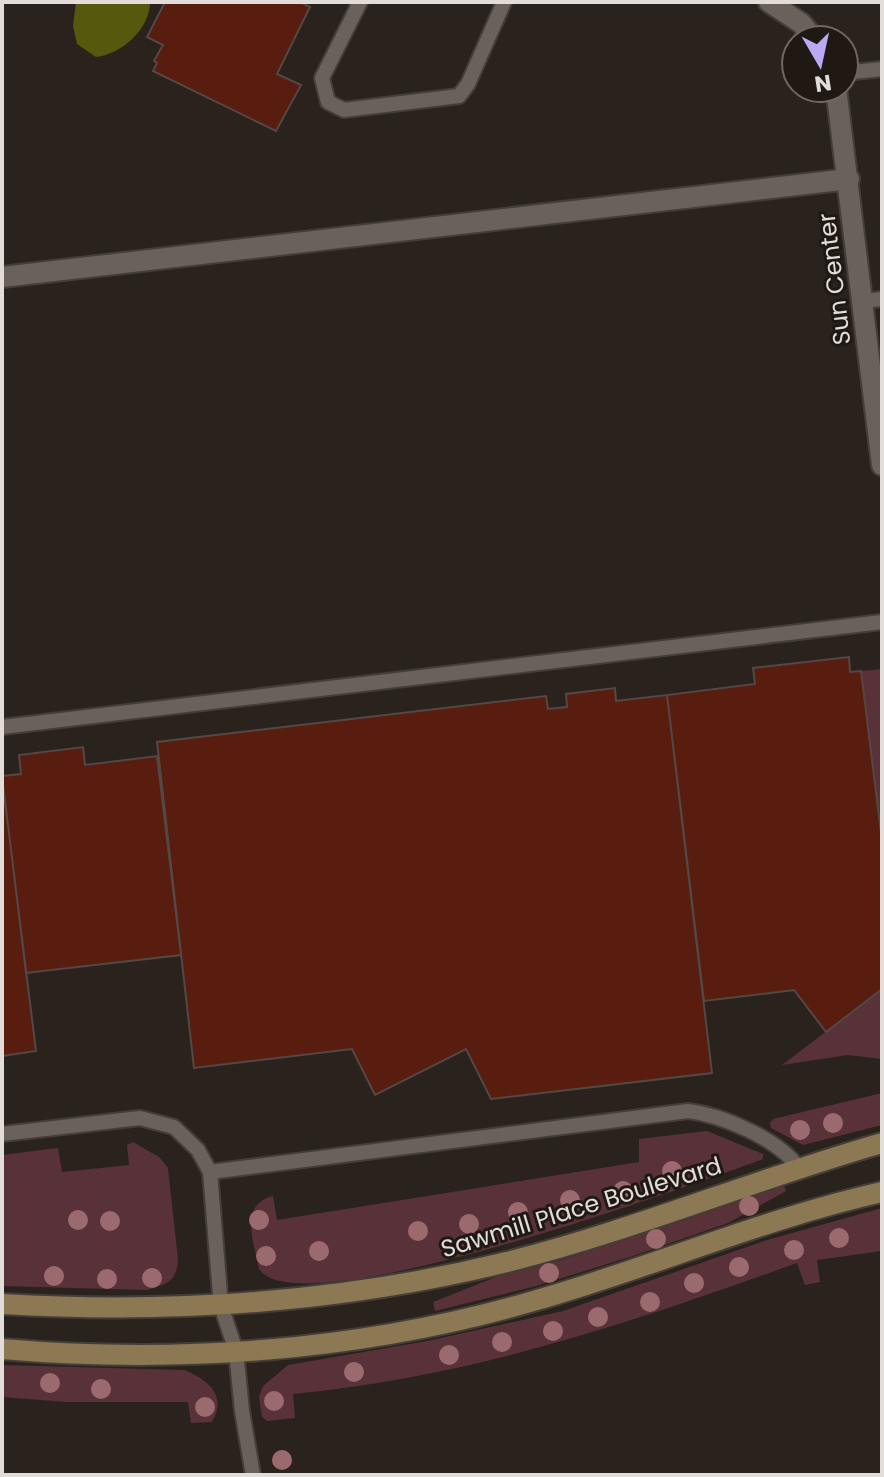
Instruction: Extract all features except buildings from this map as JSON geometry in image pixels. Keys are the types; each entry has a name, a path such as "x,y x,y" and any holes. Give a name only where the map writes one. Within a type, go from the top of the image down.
{"street":[{"path":"769,2 802,24"},
{"name":"Sun Center","path":"838,104 849,179 873,300 881,452"},
{"path":"2,277 849,179"},
{"name":"Sawmill Place Boulevard","path":"2,1304 135,1310 265,1304 404,1284 509,1261 798,1167 882,1143"},
{"path":"2,1349 79,1354 236,1351 335,1342 425,1327 526,1304 778,1221 882,1192"}],"lane":[{"path":"360,2 322,78 328,102 344,110 459,96 468,84 504,2"},
{"path":"860,71 882,69"},
{"path":"2,727 882,622"},
{"path":"210,1172 688,1111 728,1120 780,1149 798,1167"},
{"path":"2,1134 124,1118 157,1120 189,1138 210,1172 221,1306 236,1351 253,1475"}],"shaded area":[{"path":"76,2 150,2 145,22 133,38 115,51 96,57 77,44 73,26"},
{"path":"882,669 882,841 861,671"},
{"path":"882,989 882,1059 848,1055 782,1065"},
{"path":"882,1093 882,1125 803,1145 771,1128 773,1119"},
{"path":"707,1131 763,1154 763,1159 584,1221 418,1267 345,1281 289,1283 259,1269 252,1236 252,1216 255,1207 273,1196 277,1220 639,1162 639,1139"},
{"path":"133,1142 159,1157 168,1168 178,1259 173,1277 165,1284 147,1290 2,1286 2,1155 58,1148 62,1172 129,1165 127,1145"},
{"path":"784,1185 786,1191 728,1223 536,1286 435,1311 433,1302 496,1277 565,1259"},
{"path":"882,1208 882,1251 817,1260 820,1282 805,1285 797,1263 550,1345 424,1375 293,1394 295,1418 267,1421 262,1417 259,1397 263,1386 288,1365 427,1341 563,1311 767,1240"},
{"path":"2,1365 184,1370 213,1389 218,1404 212,1422 191,1423 188,1402 67,1402 2,1397"}]}
